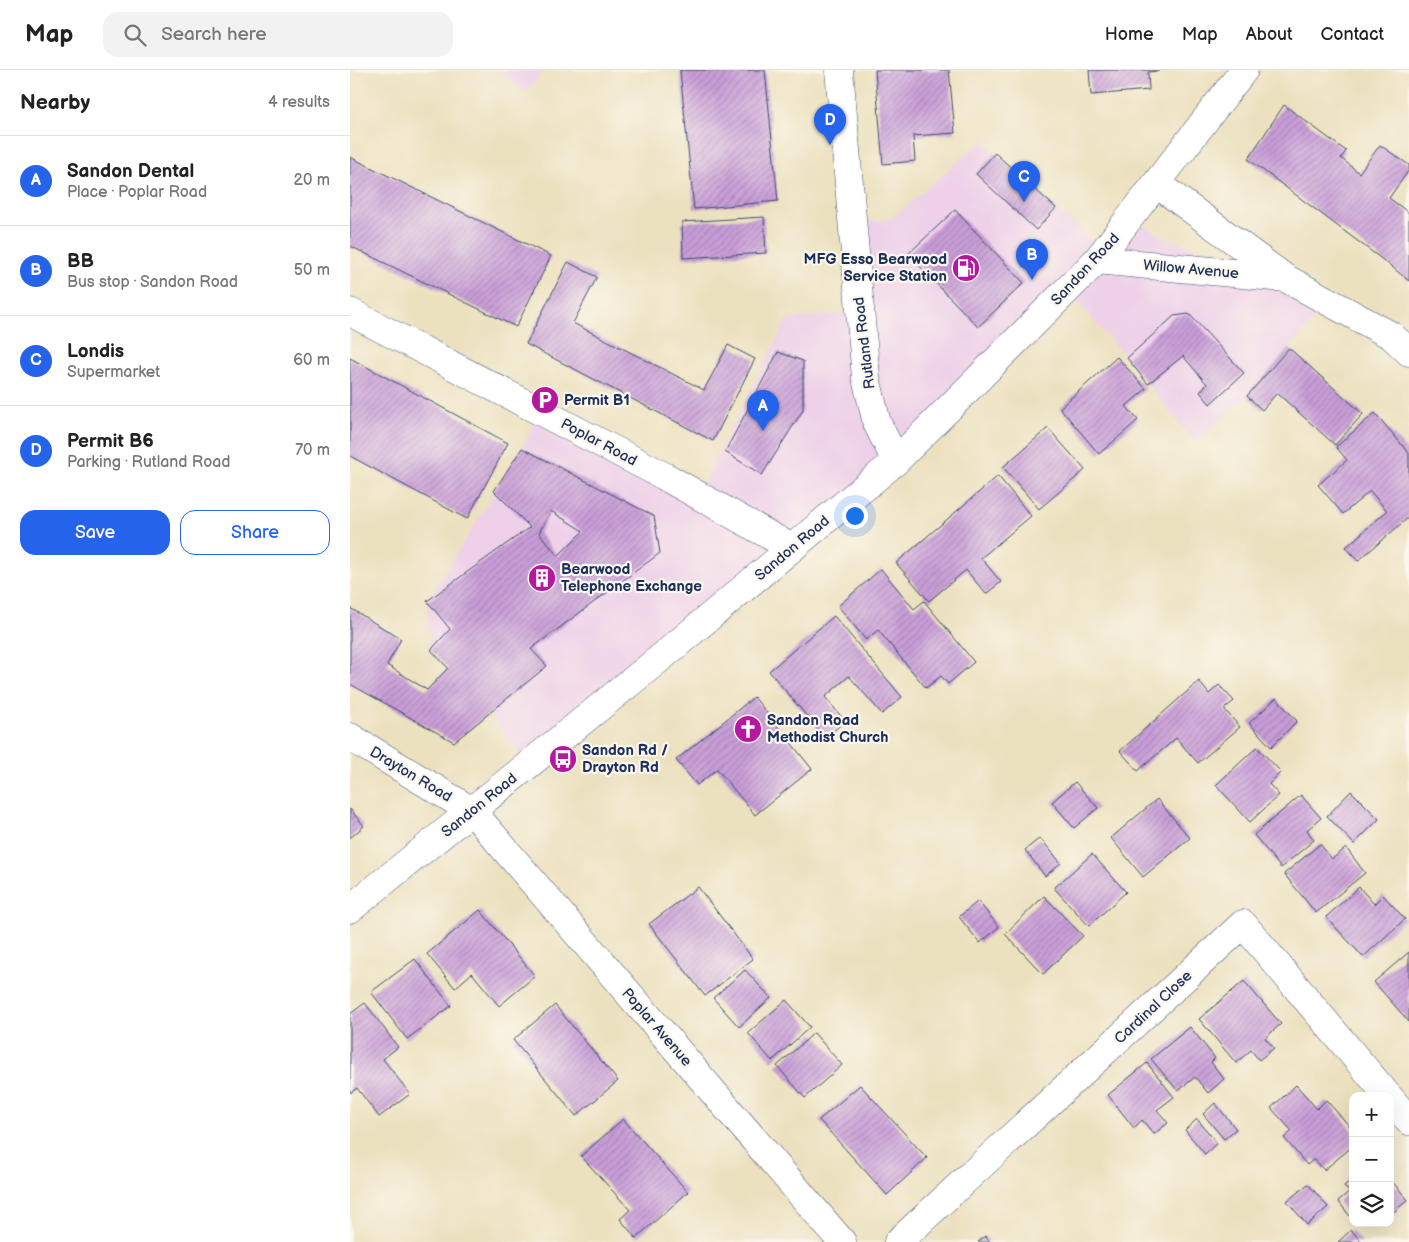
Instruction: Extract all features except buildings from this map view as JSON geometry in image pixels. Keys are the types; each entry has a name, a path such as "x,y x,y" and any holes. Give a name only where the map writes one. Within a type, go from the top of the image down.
{"street":[{"name":"Rutland Road","path":"839,70 866,378 877,423 896,461"},
{"name":"Sandon Road","path":"350,908 651,665 896,461 1097,260 1244,70"},
{"name":"Willow Avenue","path":"1157,184 1285,278 1392,336 1409,352"},
{"name":"Willow Avenue","path":"1097,260 1285,278"},
{"name":"Poplar Road","path":"350,312 664,476 792,548"},
{"name":"Drayton Road","path":"350,738 472,811"},
{"name":"Poplar Avenue","path":"472,811 842,1242"},
{"name":"Cardinal Close","path":"898,1242 1243,924 1385,1092"},
{"name":"Cardinal Close","path":"1394,1103 1409,1121"}],"shaded area":[{"path":"497,70 545,70 526,93"},
{"path":"982,141 1104,252 1130,218 1164,237 1285,278 1329,302 1247,396 1195,443 1127,358 1067,291 896,461 529,765 489,713 431,650 427,601 522,448 539,410 698,494 787,319 860,312 852,223 891,219"}],"place":[{"name":"Permit B6","path":"830,145"},
{"name":"Londis","path":"1024,202"},
{"name":"MFG Esso Bearwood Service Station","path":"966,268"},
{"name":"BB","path":"1032,280"},
{"name":"Permit B1","path":"545,400"},
{"name":"Sandon Dental","path":"763,431"},
{"name":"Bearwood Telephone Exchange","path":"542,578"},
{"name":"Sandon Road Methodist Church","path":"748,729"},
{"name":"Sandon Rd / Drayton Rd","path":"563,759"}]}
